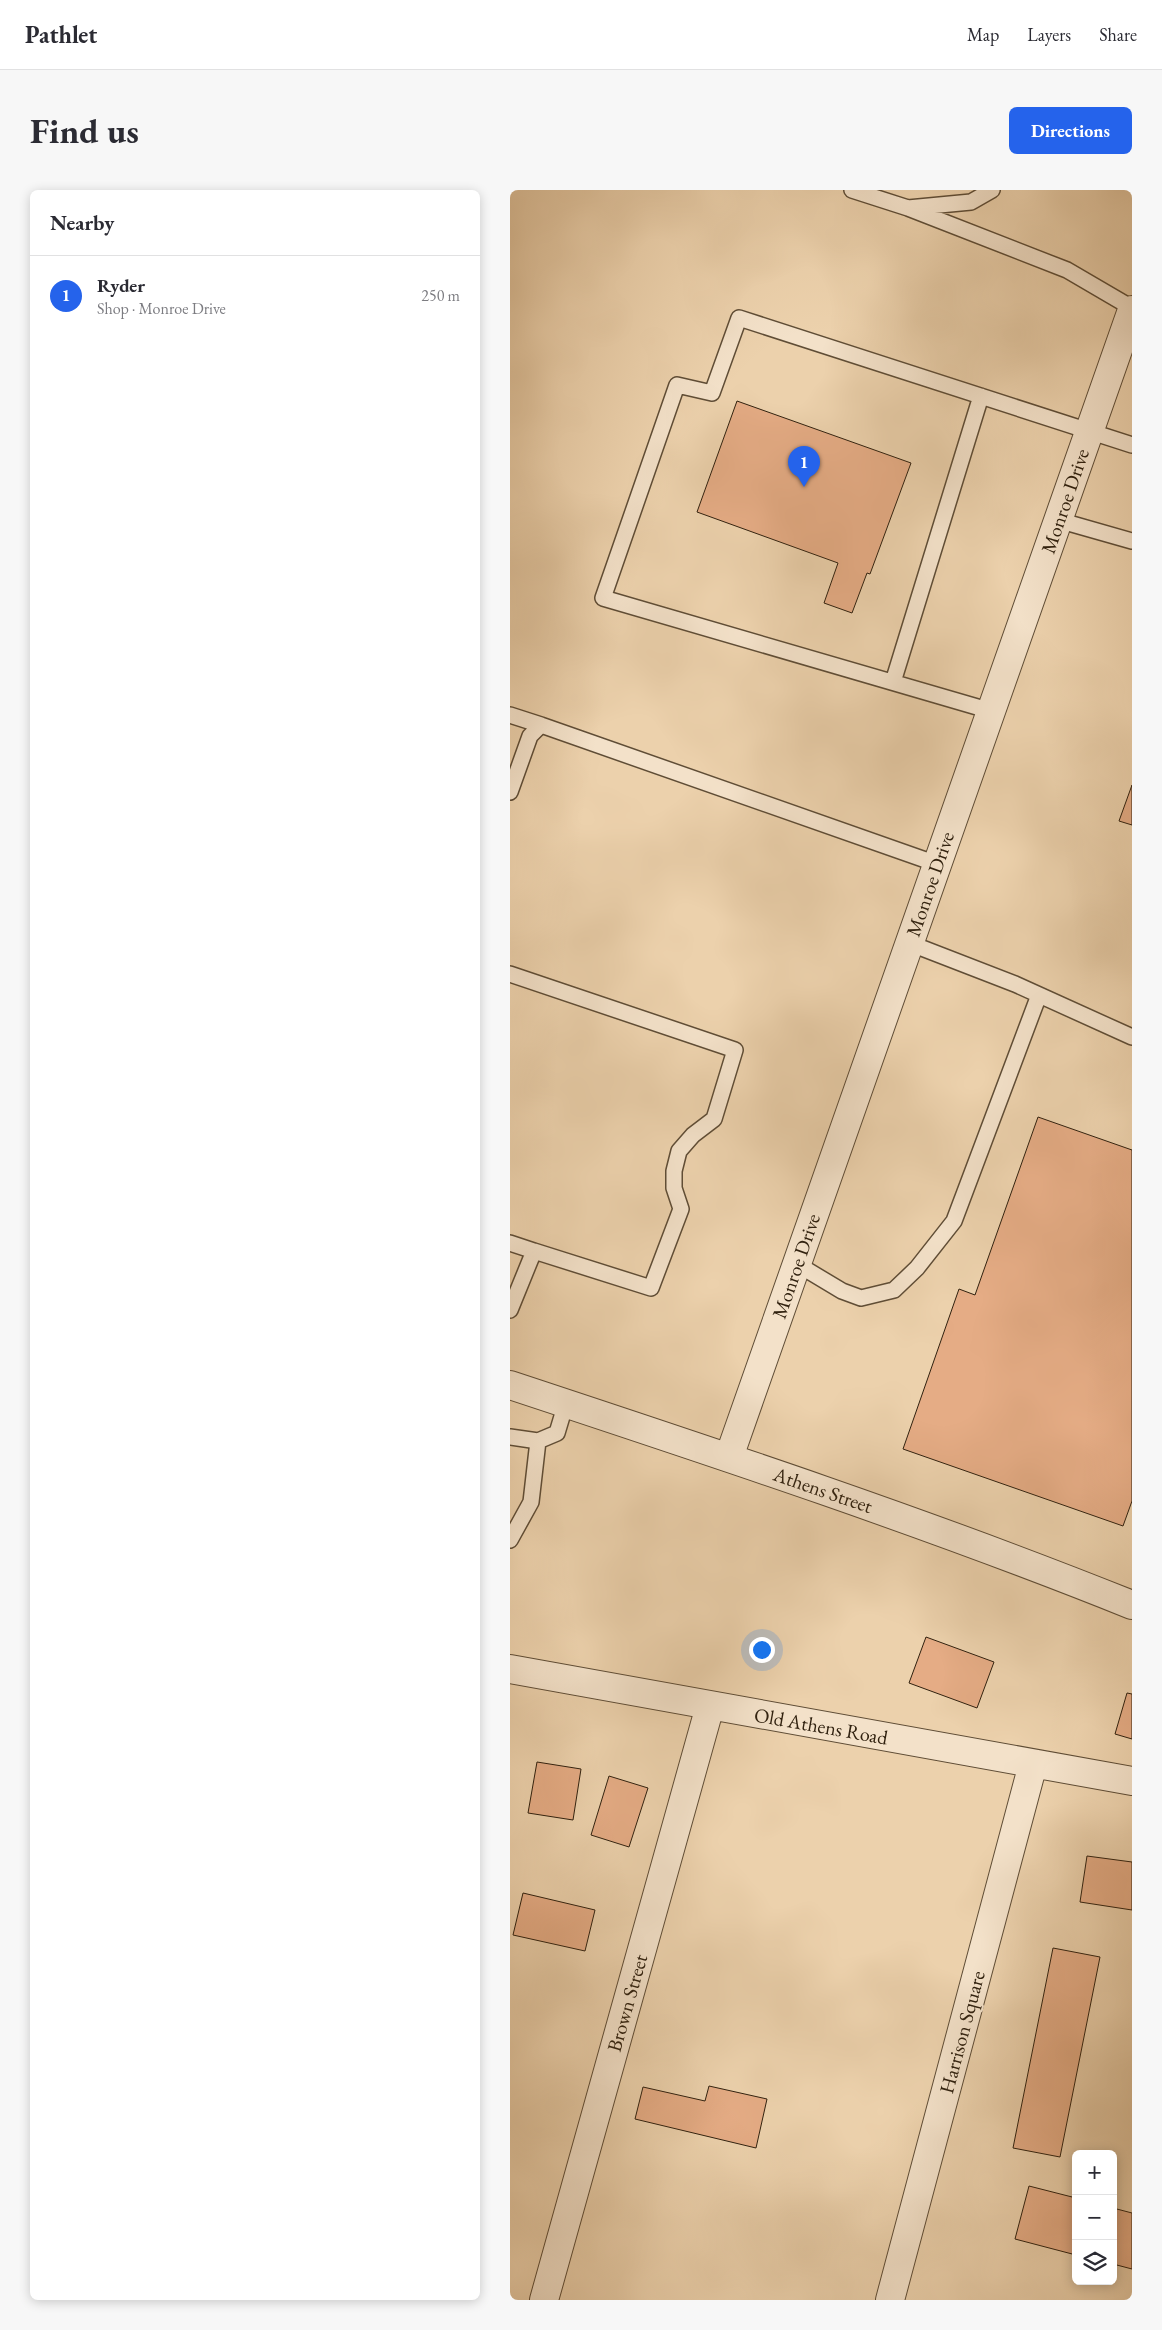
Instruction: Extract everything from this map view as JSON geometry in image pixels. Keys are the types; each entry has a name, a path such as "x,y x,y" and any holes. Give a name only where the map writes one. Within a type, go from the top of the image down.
{"street":[{"name":"Monroe Drive","path":"729,1457 1132,309"},
{"name":"Athens Street","path":"510,1385 729,1457 1019,1560 1132,1605"},
{"name":"Old Athens Road","path":"510,1669 1132,1782"},
{"name":"Brown Street","path":"544,2300 710,1706"},
{"name":"Harrison Square","path":"890,2300 1033,1764"}],"lane":[{"path":"852,190 908,208 1067,270 1132,309"},
{"path":"908,208 971,202 992,190"},
{"path":"991,711 603,598 676,385 712,393 739,318 1132,445"},
{"path":"893,682 981,396"},
{"path":"1058,520 1132,541"},
{"path":"510,715 937,864"},
{"path":"510,792 530,736 541,725"},
{"path":"910,943 1040,995 1132,1037"},
{"path":"510,974 735,1050 714,1119 692,1135 678,1151 674,1171 674,1188 681,1209 650,1288 510,1243"},
{"path":"797,1264 842,1291 860,1298 894,1290 917,1268 954,1221 1040,995"},
{"path":"510,1310 534,1252"},
{"path":"510,1437 538,1441 557,1433 566,1403"},
{"path":"510,1540 531,1502 538,1441"}],"building":[{"path":"737,401 911,463 870,574 867,573 852,613 824,603 838,563 697,512"},
{"path":"1132,785 1132,825 1119,821"},
{"path":"1038,1117 1132,1150 1132,1501 1123,1526 903,1449 959,1289 975,1295"},
{"path":"926,1637 994,1662 977,1708 909,1683"},
{"path":"1127,1693 1132,1694 1132,1739 1115,1734"},
{"path":"537,1762 581,1769 573,1820 528,1813"},
{"path":"609,1776 648,1788 629,1847 591,1835"},
{"path":"1087,1856 1132,1862 1132,1910 1080,1902"},
{"path":"523,1893 595,1910 585,1951 513,1935"},
{"path":"1053,1948 1100,1957 1060,2157 1013,2148"},
{"path":"709,2086 767,2099 756,2148 635,2119 643,2087 705,2101"},
{"path":"1029,2186 1072,2197 1072,2254 1015,2239"},
{"path":"1117,2209 1132,2213 1132,2269 1117,2265"}],"place":[{"name":"Ryder","path":"804,487"}]}
